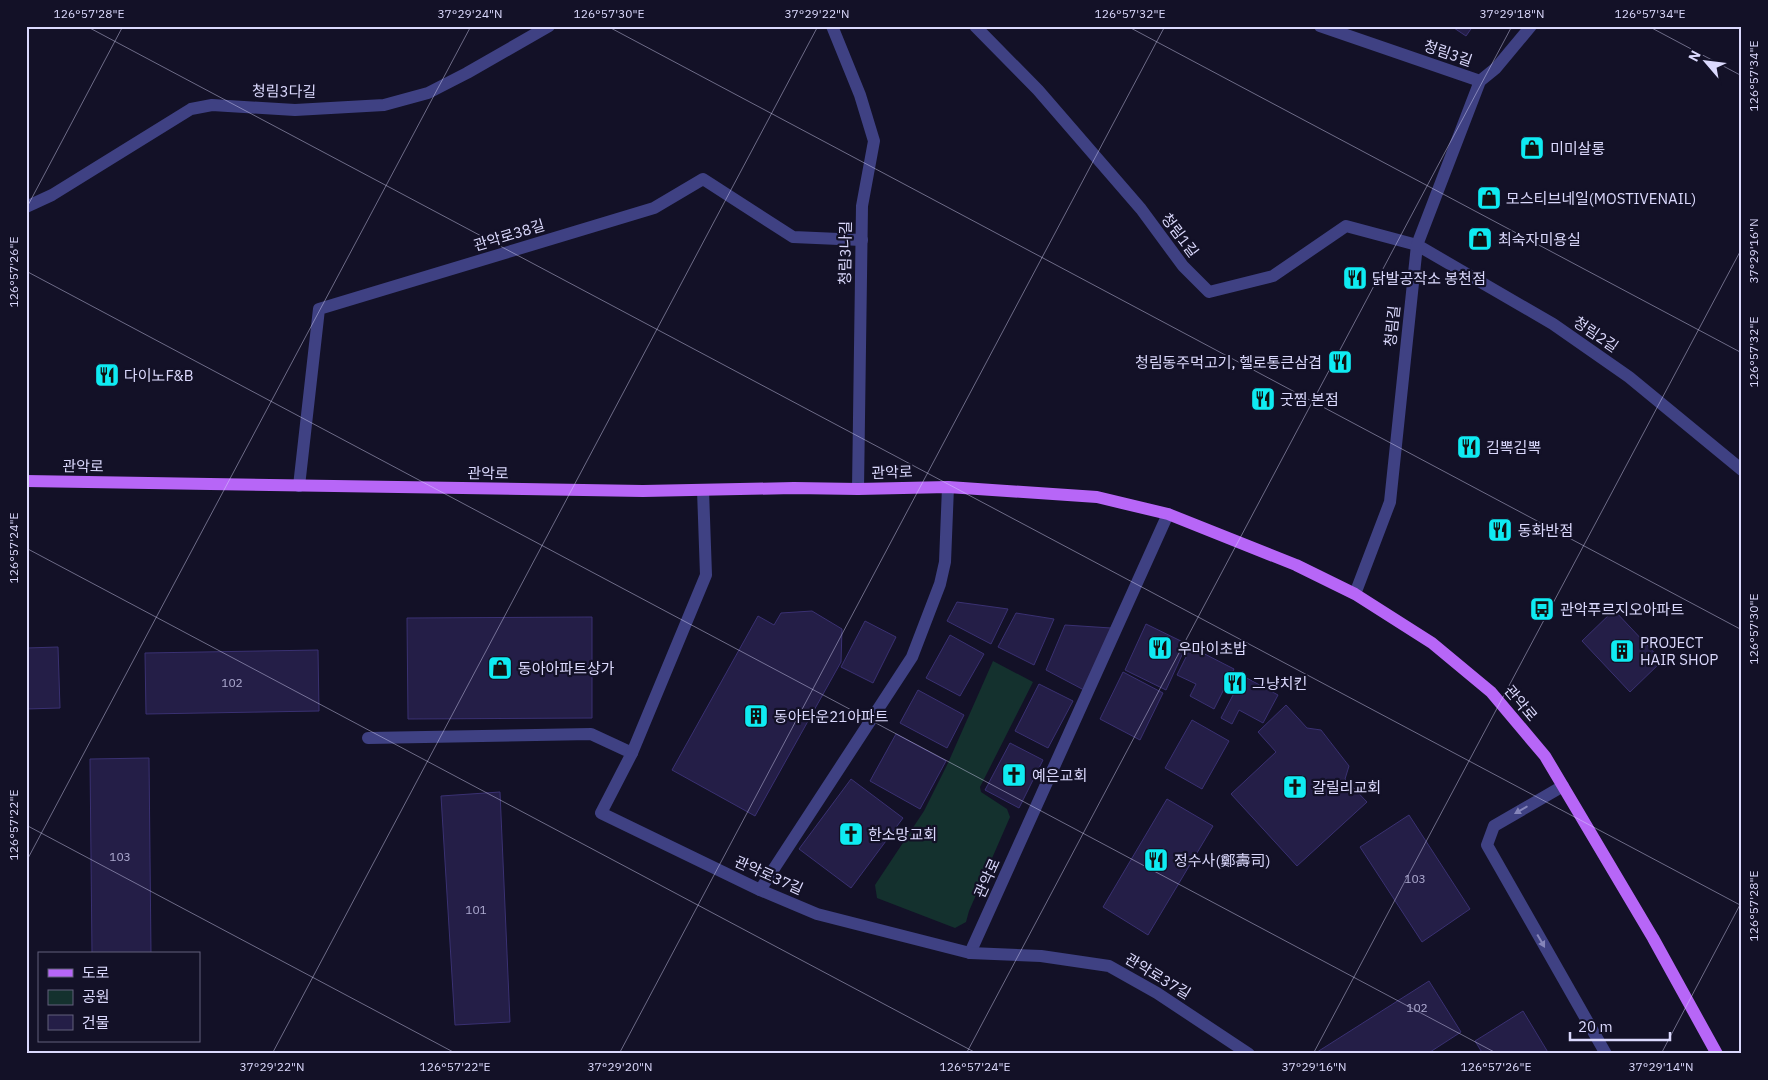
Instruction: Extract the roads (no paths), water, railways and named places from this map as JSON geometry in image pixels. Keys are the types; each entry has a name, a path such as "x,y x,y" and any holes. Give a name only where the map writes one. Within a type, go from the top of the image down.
{"main road":[{"name":"관악로","path":"26,482 643,491 948,487 1097,497 1168,514 1296,565 1355,594 1432,643 1491,692 1545,756 1653,938 1717,1054"}],"street":[{"name":"청림3다길","path":"26,207 52,195 191,109 212,105 296,110 384,105 428,92 467,73 549,26"},
{"name":"청림3나길","path":"832,26 860,95 874,141 862,206 858,489"},
{"name":"청림1길","path":"975,26 1038,90 1141,209 1182,266 1209,292 1273,276 1346,226 1417,245"},
{"name":"청림3길","path":"1320,26 1480,81"},
{"name":"청림길","path":"1355,594 1390,502 1417,245 1480,81 1496,68 1531,26"},
{"name":"관악로38길","path":"299,486 319,310 654,208 703,179 793,237 862,240"},
{"name":"청림2길","path":"1417,245 1552,324 1629,377 1742,470"},
{"path":"760,890 912,657 940,584 945,562 948,487"},
{"name":"관악로37길","path":"703,490 706,575 632,753 601,813 760,890 817,914 970,954 1041,956 1108,966 1157,993 1249,1054"},
{"name":"관악로","path":"970,954 1168,514"},
{"path":"368,738 592,734 632,753"},
{"path":"1563,786 1494,826 1487,845 1606,1054"}],"place":[{"name":"미미살롱","path":"1532,148"},
{"name":"모스티브네일(MOSTIVENAIL)","path":"1489,198"},
{"name":"최숙자미용실","path":"1480,239"},
{"name":"닭발공작소 봉천점","path":"1355,278"},
{"name":"청림동주먹고기, 헬로통큰삼겹","path":"1340,362"},
{"name":"다이노F&B","path":"107,375"},
{"name":"굿찜 본점","path":"1263,399"},
{"name":"김뽁김뽁","path":"1469,447"},
{"name":"동화반점","path":"1500,530"},
{"name":"관악푸르지오아파트","path":"1542,609"},
{"name":"우마이초밥","path":"1160,648"},
{"name":"PROJECT HAIR SHOP","path":"1622,651"},
{"name":"동아아파트상가","path":"500,668"},
{"name":"그냥치킨","path":"1235,683"},
{"name":"동아타운21아파트","path":"756,716"},
{"name":"예은교회","path":"1014,775"},
{"name":"갈릴리교회","path":"1295,787"},
{"name":"한소망교회","path":"851,834"},
{"name":"정수사(鄭壽司)","path":"1156,860"}]}
